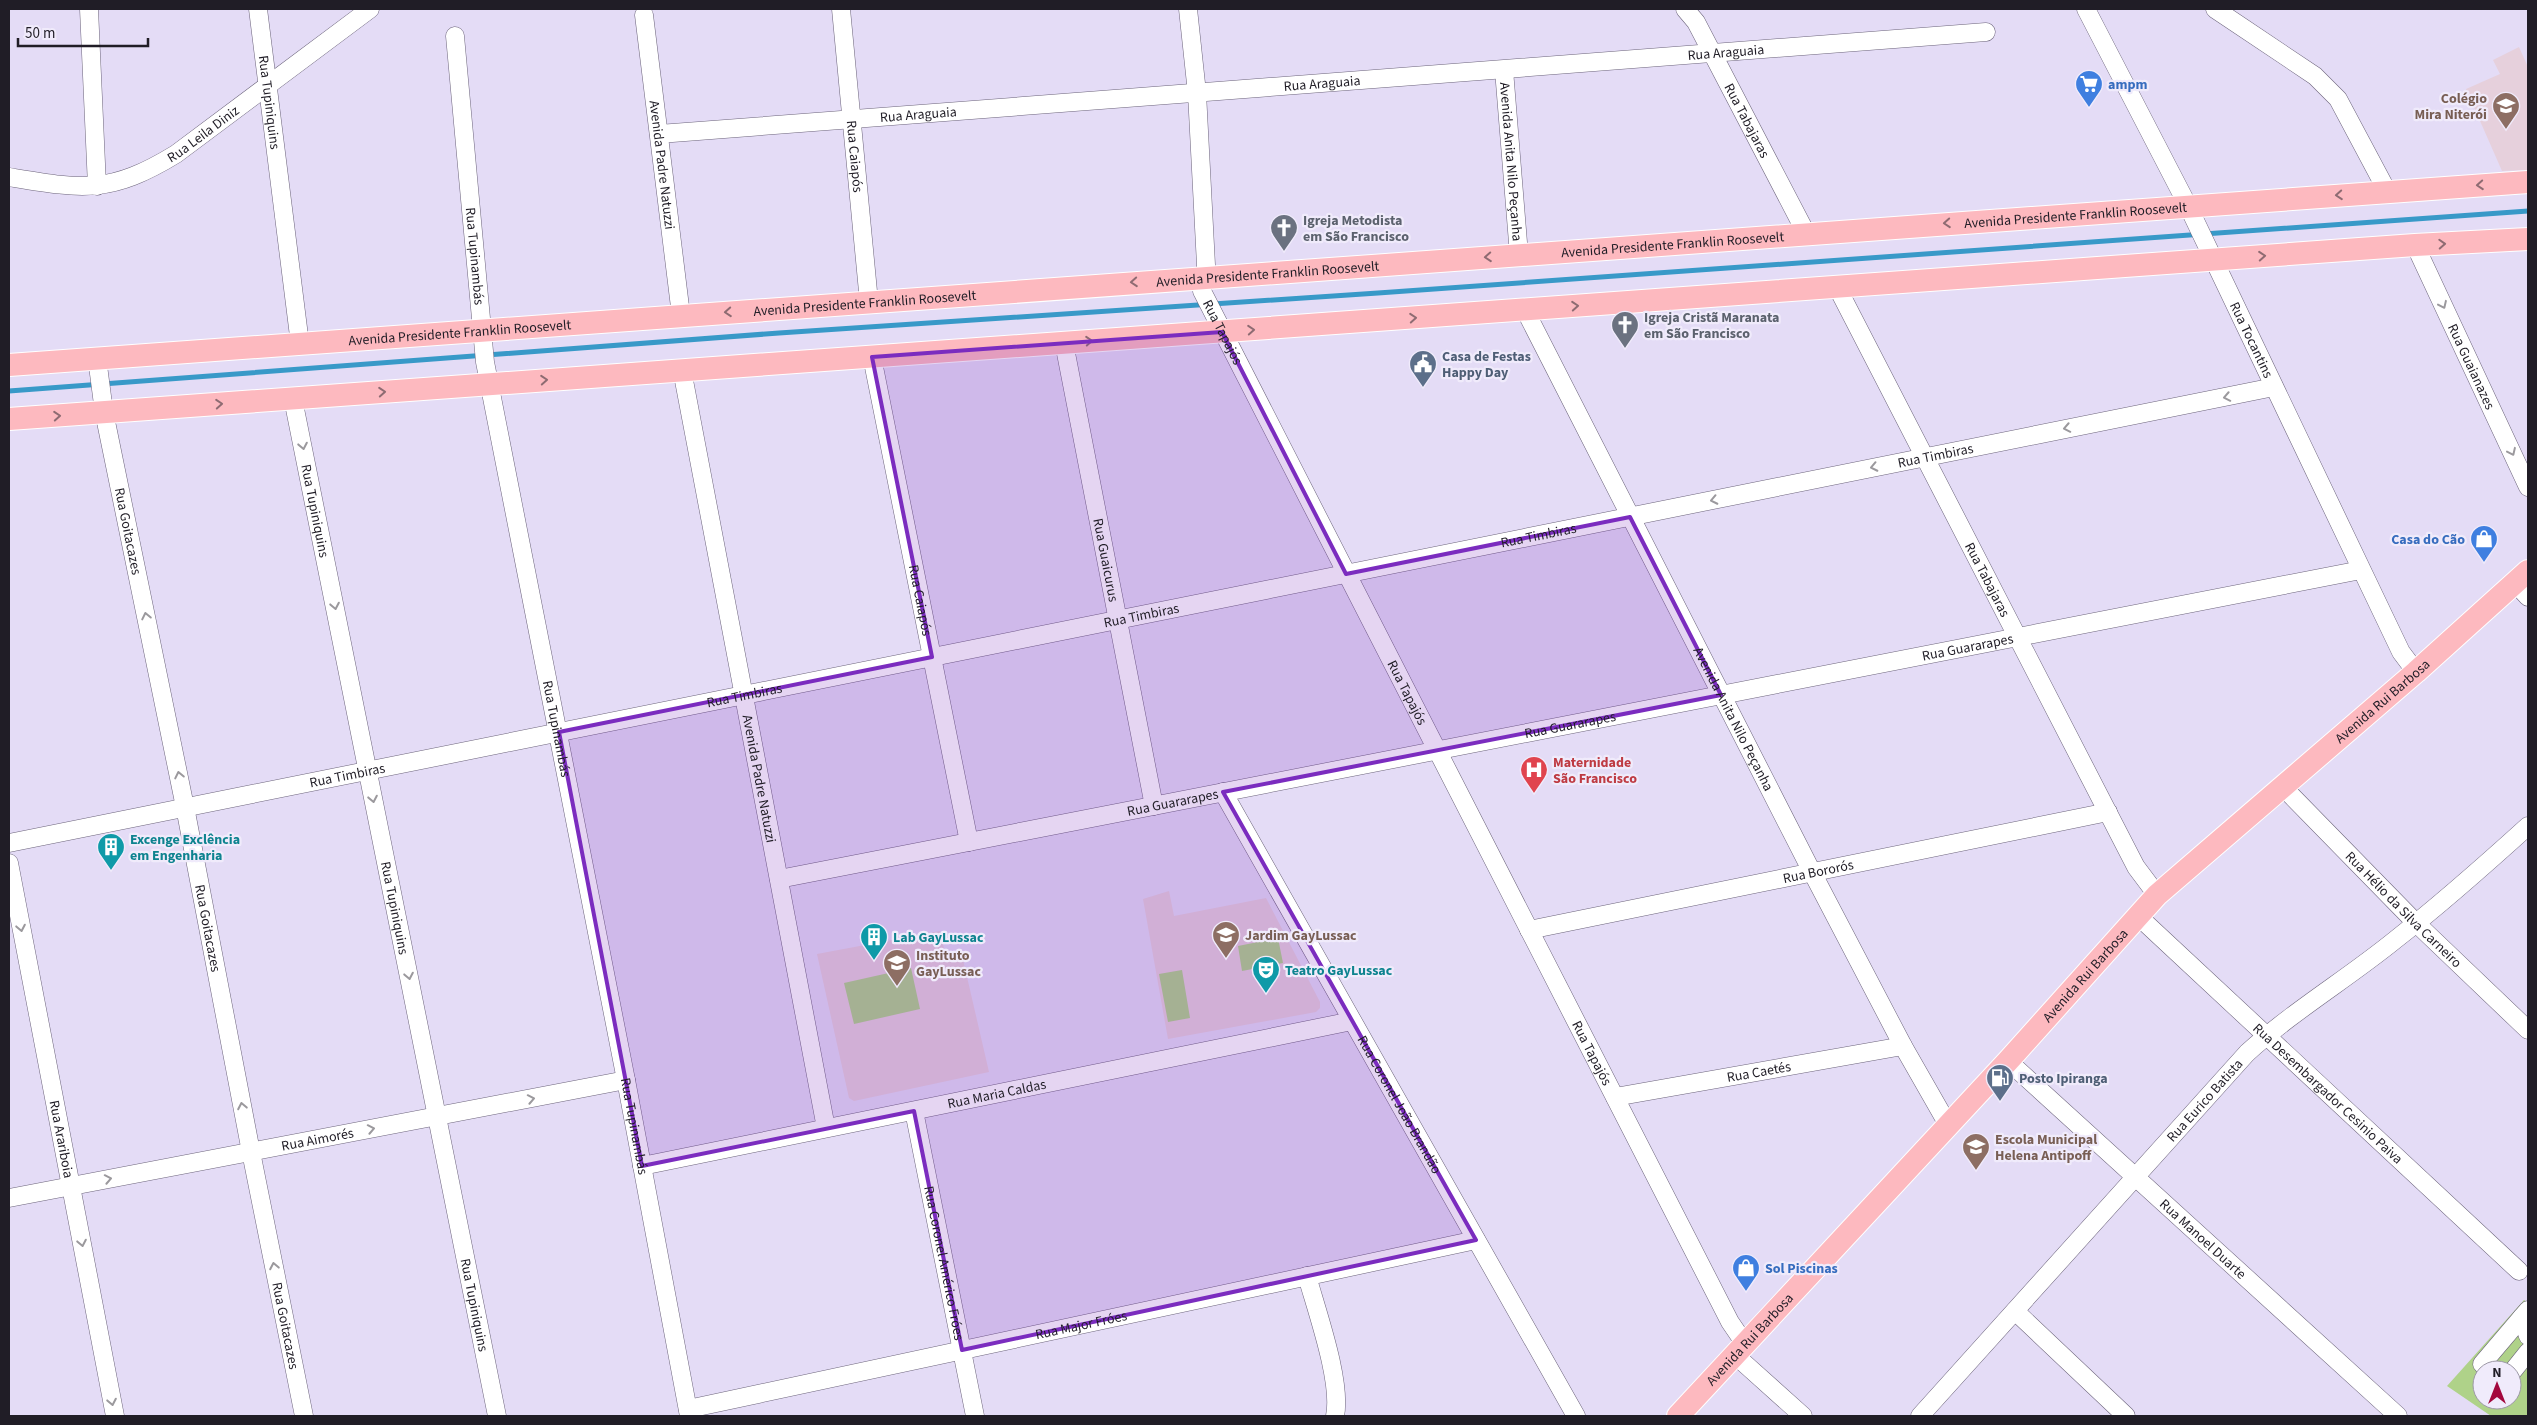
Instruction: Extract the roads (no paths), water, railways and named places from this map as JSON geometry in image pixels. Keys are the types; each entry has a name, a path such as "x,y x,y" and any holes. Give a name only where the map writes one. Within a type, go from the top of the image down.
{"main road":[{"name":"Avenida Presidente Franklin Roosevelt","path":"9,365 98,367 300,344 482,336 681,315 869,302 1203,284 1519,254 1806,233 2192,215 2387,191 2528,182"},
{"path":"9,419 103,403 293,399 1064,343 1217,323 1525,310 1837,287 2210,252 2528,239"},
{"name":"Avenida Rui Barbosa","path":"1678,1416 1948,1123 2008,1061 2157,895 2416,672 2524,584"}],"street":[{"path":"88,9 98,186"},
{"name":"Rua Tupiniquins","path":"258,9 300,344"},
{"name":"Rua Leila Diniz","path":"9,177 69,187 98,186 120,182 150,170 176,154 370,9"},
{"name":"Rua Caiapós","path":"841,9 869,302"},
{"name":"Rua Tapajós","path":"1188,9 1197,93 1203,284 1217,323 1730,1322 1740,1350 1803,1416"},
{"name":"Rua Tabajaras","path":"1685,9 1696,22 1806,233"},
{"name":"Rua Tocantins","path":"2086,9 2192,215 2401,652 2416,672"},
{"path":"2215,9 2315,76 2338,99 2387,191"},
{"name":"Avenida Padre Natuzzi","path":"644,15 681,315"},
{"name":"Rua Araguaia","path":"659,134 1986,32"},
{"name":"Rua Tupinambás","path":"455,36 482,336 486,362 689,1412"},
{"name":"Avenida Anita Nilo Peçanha","path":"1504,70 1519,254"},
{"name":"Rua Guaianazes","path":"2415,245 2528,487"},
{"name":"Rua Tabajaras","path":"1837,287 2136,867 2157,895"},
{"name":"Avenida Anita Nilo Peçanha","path":"1525,310 1812,872 1903,1046 1948,1123"},
{"name":"Rua Guaicurus","path":"1064,343 1116,620 1154,806"},
{"name":"Rua Caiapós","path":"872,357 969,842"},
{"name":"Rua Goitacazes","path":"98,367 103,403 185,807 304,1416"},
{"name":"Avenida Padre Natuzzi","path":"682,370 826,1128"},
{"name":"Rua Timbiras","path":"9,843 2274,387"},
{"name":"Rua Tupiniquins","path":"293,399 497,1416"},
{"name":"Rua Guararapes","path":"779,879 2361,570"},
{"name":"Rua Hélio da Silva Carneiro","path":"2283,787 2416,923 2528,1030"},
{"name":"Rua Coronel João Brandão","path":"1223,792 1576,1416"},
{"name":"Rua Bororós","path":"1529,930 2108,812"},
{"name":"Rua Eurico Batista","path":"1920,1416 2247,1053 2265,1037 2416,923 2528,826"},
{"name":"Rua Arariboia","path":"9,863 115,1416"},
{"name":"Rua Desembargador Cesinio Paiva","path":"2138,916 2265,1037 2519,1271"},
{"name":"Rua Maria Caldas","path":"642,1166 1352,1022"},
{"name":"Rua Caetés","path":"1615,1097 1903,1046"},
{"name":"Rua Manoel Duarte","path":"2008,1061 2398,1416"},
{"name":"Rua Aimorés","path":"9,1198 626,1080"},
{"name":"Rua Coronel Américo Fróes","path":"914,1111 975,1416"},
{"name":"Rua Major Fróes","path":"689,1412 962,1350 1476,1240"},
{"path":"1307,1276 1335,1383 1338,1405 1336,1416"},
{"path":"2015,1311 2126,1416"},
{"path":"2525,1313 2528,1336"},
{"path":"2485,1360 2525,1313"}],"waterway":[{"path":"9,391 779,333 1378,293 2528,211"}],"place":[{"name":"ampm","path":"2089,108"},
{"name":"Colégio Mira Niterói","path":"2506,130"},
{"name":"Igreja Metodista em São Francisco","path":"1284,252"},
{"name":"Igreja Cristã Maranata em São Francisco","path":"1625,349"},
{"name":"Casa de Festas Happy Day","path":"1423,388"},
{"name":"Casa do Cão","path":"2484,563"},
{"name":"Maternidade São Francisco","path":"1534,794"},
{"name":"Excenge Exclência em Engenharia","path":"111,871"},
{"name":"Jardim GayLussac","path":"1226,959"},
{"name":"Lab GayLussac","path":"874,961"},
{"name":"Instituto GayLussac","path":"897,987"},
{"name":"Teatro GayLussac","path":"1266,994"},
{"name":"Posto Ipiranga","path":"2000,1102"},
{"name":"Escola Municipal Helena Antipoff","path":"1976,1171"},
{"name":"Sol Piscinas","path":"1746,1292"}]}
